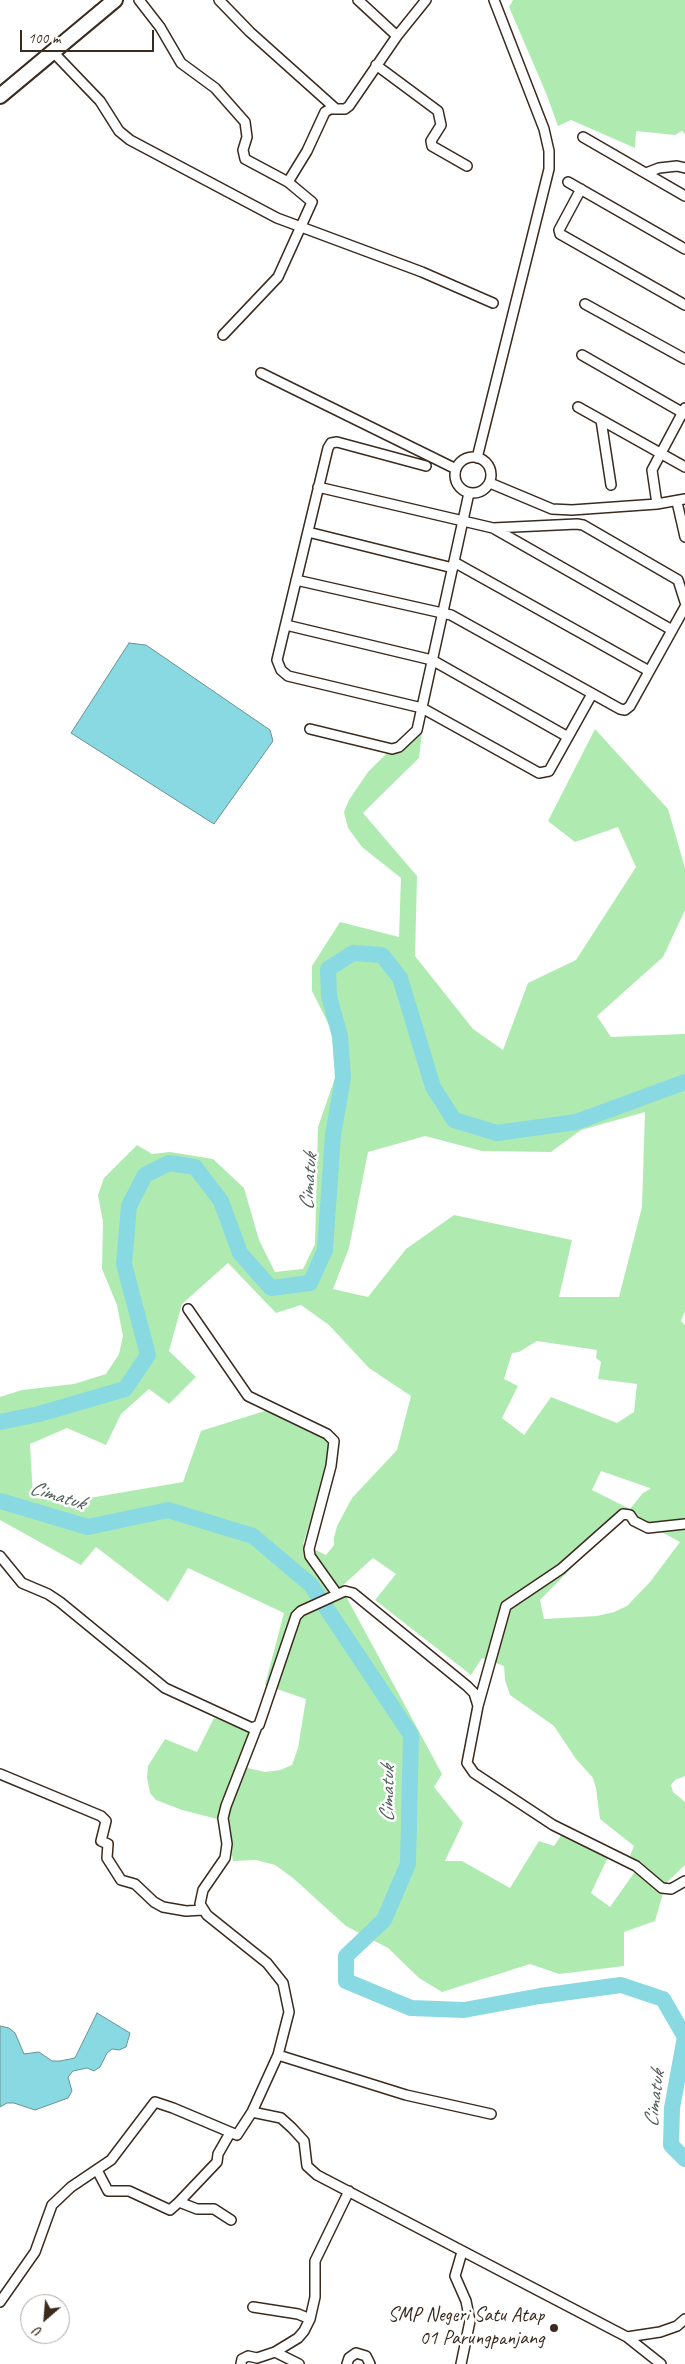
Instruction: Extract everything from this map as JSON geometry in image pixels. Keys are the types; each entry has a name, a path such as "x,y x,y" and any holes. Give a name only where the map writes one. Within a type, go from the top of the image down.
{"main road":[{"path":"0,96 54,52 106,3"}],"street":[{"path":"139,0 160,27 181,63 215,88 245,122 247,137 243,150 245,159 288,182 312,202 303,226 278,277 223,335"},
{"path":"219,0 250,32 336,109"},
{"path":"358,0 397,36"},
{"path":"288,182 307,151 325,112 344,109 350,106 376,65 426,0"},
{"path":"477,458 548,170 549,151 544,129 494,0"},
{"path":"54,52 100,101 119,131 130,140 277,218 303,226 361,251 422,272 493,303"},
{"path":"376,65 438,111 441,125 431,141 432,146 467,166"},
{"path":"582,137 685,196"},
{"path":"646,173 659,168 677,166 685,168"},
{"path":"568,182 685,249"},
{"path":"581,189 560,230 560,234 685,305"},
{"path":"585,304 685,359"},
{"path":"582,354 684,411 652,470 657,504"},
{"path":"261,373 456,469"},
{"path":"578,407 685,467"},
{"path":"601,420 611,485"},
{"path":"426,466 337,442 331,444 328,448 278,660 281,670 288,676 422,708 539,773 549,772 592,694"},
{"path":"477,458 488,464 491,476 490,483 481,491 469,493 459,486 455,475 456,469 464,459 477,458"},
{"path":"490,483 552,509 572,510 657,504 681,500 685,537"},
{"path":"318,487 493,528 577,524 678,580 685,602"},
{"path":"310,729 392,750 399,747 417,730 469,493"},
{"path":"493,528 672,630"},
{"path":"308,532 453,565 649,671"},
{"path":"296,580 451,615 592,694 625,710 630,706 685,607"},
{"path":"286,625 432,660 568,736"},
{"path":"188,1309 242,1391 248,1396 327,1434 334,1441 331,1466 309,1549 310,1556 334,1595"},
{"path":"685,1524 648,1528 634,1521 630,1515 623,1514 561,1569 510,1602 503,1612 478,1706 467,1763 474,1773 553,1825 636,1866 662,1888 671,1889 685,1882"},
{"path":"0,1556 22,1583 48,1594 60,1602 165,1688 256,1728"},
{"path":"0,2302 35,2252 52,2205 71,2187 111,2160 154,2102 237,2135 252,2112 278,2055 289,2012 283,1983 267,1963 203,1910 200,1904 203,1890 225,1858 227,1844 223,1818 226,1806 256,1728 259,1725 296,1616 301,1610 334,1595 345,1591 353,1593 474,1693 478,1706"},
{"path":"0,1774 101,1816 106,1821 101,1841 109,1846 107,1858 120,1880 135,1884 154,1902 163,1907 186,1911 203,1910"},
{"path":"278,2055 406,2095 491,2114"},
{"path":"252,2112 281,2118 292,2128 304,2141 307,2166 317,2175 627,2337 661,2364"},
{"path":"97,2170 108,2191 129,2191 170,2210 217,2162 218,2154 230,2133"},
{"path":"241,2364 242,2359 248,2356 266,2356 298,2338 310,2319 315,2290 315,2261 349,2191"},
{"path":"179,2202 197,2209 214,2209 231,2220"},
{"path":"461,2364 470,2321 466,2301 455,2276 462,2252"},
{"path":"253,2307 298,2314 310,2319"},
{"path":"627,2337 660,2332 677,2326 685,2319"},
{"path":"275,2352 299,2364"},
{"path":"347,2364 349,2358 356,2353 366,2356 370,2364"}],"green space":[{"path":"513,0 685,0 685,134 682,131 675,135 636,131 635,148 571,120 558,126 509,7"},
{"path":"424,716 419,758 363,813 417,876 415,956 473,1029 503,1050 528,983 576,960 636,867 618,827 575,842 548,821 595,729 668,809 685,868 685,910 663,957 597,1016 611,1037 685,1034 685,1311 681,1321 685,1325 685,1776 675,1780 671,1785 673,1792 685,1802 685,1865 666,1883 655,1921 624,1932 624,1966 559,1974 530,1964 442,1992 419,1978 388,1948 346,1926 293,1878 275,1865 256,1860 233,1861 229,1838 217,1819 182,1810 156,1800 150,1793 147,1777 148,1766 165,1739 197,1752 214,1718 251,1729 239,1766 265,1772 280,1770 292,1765 298,1748 306,1699 265,1685 284,1613 188,1568 168,1602 96,1547 81,1565 0,1520 0,1397 22,1390 74,1384 106,1374 119,1354 123,1336 117,1305 102,1269 103,1222 98,1195 104,1178 137,1145 152,1154 170,1152 213,1159 244,1188 259,1240 275,1272 303,1269 315,1244 318,1127 336,1075 331,1029 312,991 312,966 340,922 399,937 401,878 362,847 348,828 344,812 349,800 368,772","holes":["645,1112 642,1207 619,1297 559,1297 572,1240 454,1215 406,1249 368,1297 333,1289 349,1248 368,1152 425,1136 482,1151 551,1152 581,1130","228,1263 276,1313 301,1305 329,1325 369,1368 411,1396 397,1450 352,1498 337,1526 334,1545 326,1555 303,1544 334,1450 327,1434 271,1409 201,1431 183,1482 72,1501 33,1498 30,1444 67,1428 106,1445 121,1414 149,1389 169,1404 196,1377 169,1351 182,1304","537,1341 597,1350 596,1358 601,1362 598,1379 637,1384 634,1412 617,1423 551,1397 524,1435 502,1418 518,1386 504,1379 512,1353 519,1352","601,1471 650,1488 643,1493 630,1509 592,1490","629,1510 634,1517 680,1542 650,1582 627,1606 614,1612 597,1616 544,1619 540,1600","373,1558 396,1574 375,1600 471,1675 482,1658 504,1666 505,1680 510,1695 554,1726 576,1759 593,1778 600,1819 634,1846 630,1856 641,1863 610,1907 591,1893 609,1855 564,1831 554,1846 539,1841 510,1888 462,1861 445,1861 463,1823 434,1787 442,1774 341,1587"]}],"water":[{"path":"129,643 146,645 270,730 273,741 214,824 71,733"},
{"path":"97,2013 130,2033 126,2047 119,2050 112,2049 107,2053 100,2067 94,2071 87,2068 73,2071 68,2077 72,2091 68,2098 35,2110 14,2103 7,2103 0,2107 0,2026 9,2028 15,2033 24,2054 39,2052 52,2061 60,2061 75,2058"}],"waterway":[{"name":"Cimatuk","path":"0,1422 39,1414 125,1389 148,1355 124,1264 129,1206 145,1175 169,1163 195,1167 221,1201 240,1253 271,1288 310,1283 325,1250 333,1135 343,1078 340,1036 329,996 328,969 353,953 382,955 400,978 433,1087 454,1120 497,1133 576,1122 685,1082"},
{"name":"Cimatuk","path":"0,1501 88,1527 168,1510 253,1536 311,1585 411,1735 408,1864 384,1920 346,1956 346,1981 411,2008 464,2010 540,1996 621,1985 663,1999 685,2037"},
{"name":"Cimatuk","path":"685,2037 672,2108 671,2145 685,2159"}],"place":[{"name":"SMP Negeri Satu Atap 01 Parungpanjang","path":"554,2328"}]}
